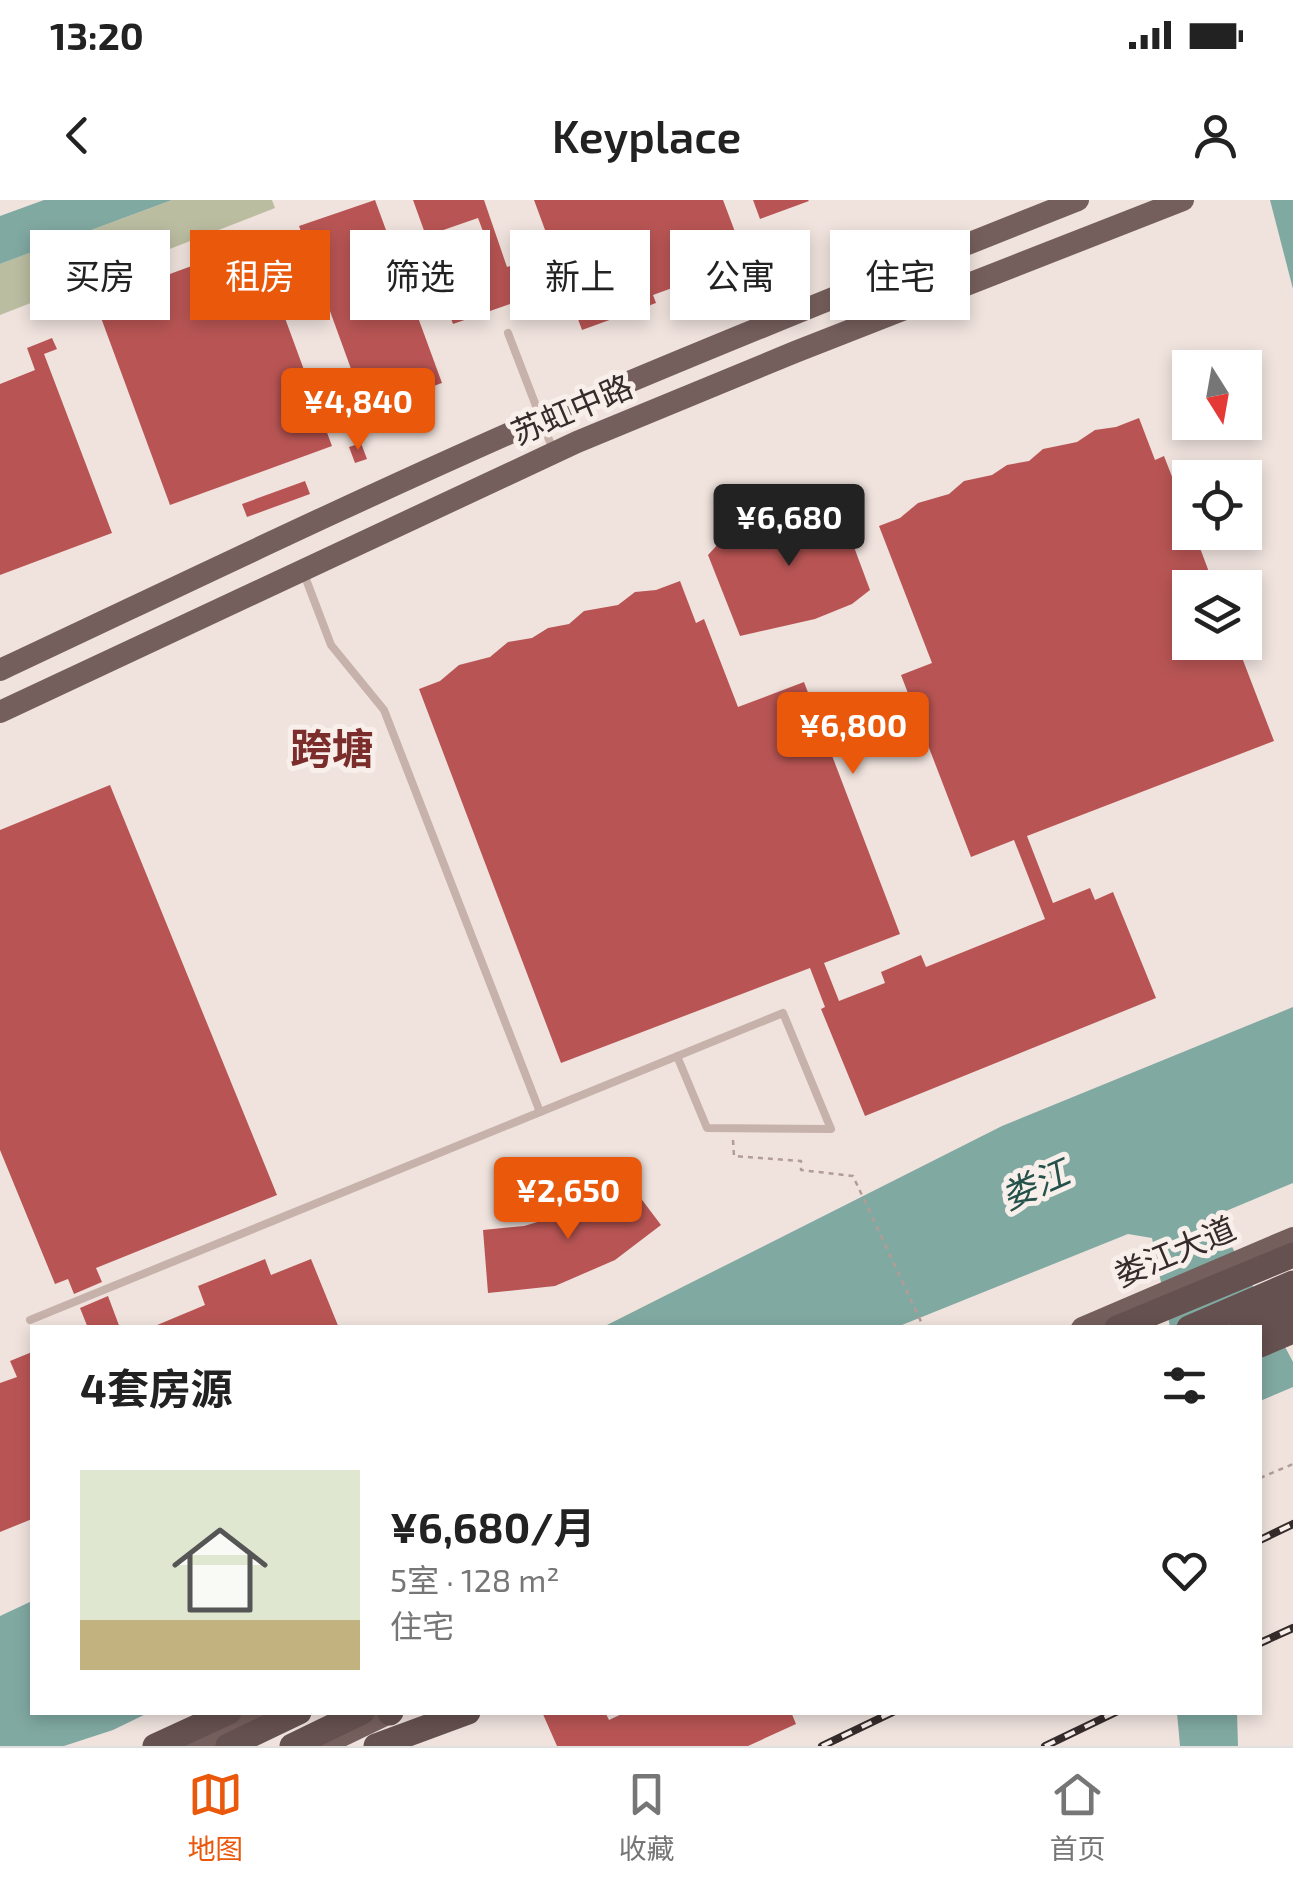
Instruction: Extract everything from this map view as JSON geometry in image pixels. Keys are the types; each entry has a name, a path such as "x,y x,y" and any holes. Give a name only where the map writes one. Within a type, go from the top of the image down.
{"highway":[{"path":"1124,1325 1293,1254"},
{"path":"1196,1325 1293,1283"},
{"path":"1248,1325 1286,1304"},
{"path":"1262,1344 1293,1331"},
{"path":"155,1746 222,1715"},
{"path":"228,1746 292,1715"},
{"path":"292,1746 356,1715"},
{"path":"376,1746 460,1715"}],"main road":[{"name":"苏虹中路","path":"0,670 541,420 774,320 1078,200"},
{"name":"苏虹中路","path":"0,712 554,452 795,352 1183,200"},
{"name":"娄江大道","path":"1089,1325 1293,1238"},
{"path":"1231,1325 1286,1304"},
{"path":"194,1746 260,1715"},
{"path":"321,1746 385,1715"}],"lane":[{"path":"508,333 554,452"},
{"path":"303,570 331,644 384,710 540,1112"},
{"path":"30,1320 677,1056 783,1013 831,1129 706,1128 677,1056"}],"path":[{"path":"732,1128 734,1156 802,1160 800,1170 853,1176 924,1325"},
{"path":"1262,1477 1293,1464"}],"green space":[{"path":"172,200 272,200 275,208 218,230 190,230 190,241 170,249 170,230 91,230"},
{"path":"30,253 30,303 0,315 0,264"}],"water":[{"path":"44,200 172,200 91,230 30,230 30,253 0,264 0,216"},
{"path":"1270,200 1293,200 1293,289"},
{"name":"娄江","path":"1293,1007 1293,1183 1226,1211 1221,1226 1293,1362 1293,1387 1262,1400 1262,1325 1170,1325 1152,1238 1128,1234 902,1325 607,1325 1002,1126"},
{"path":"30,1602 30,1715 144,1715 64,1746 0,1746 0,1616"},
{"path":"1177,1715 1237,1715 1238,1746 1180,1746"}],"building":[{"path":"375,200 386,230 350,230 350,320 419,320 442,383 366,410 330,311 330,230 300,230 299,226"},
{"path":"413,200 484,200 507,267 510,266 510,304 490,311 490,230 482,230 478,218 443,230 424,230"},
{"path":"534,200 723,200 734,230 670,230 670,289 653,295 656,303 650,305 650,230 545,230"},
{"path":"753,200 808,200 809,201 760,219"},
{"path":"190,267 190,320 286,320 332,446 170,505 102,320 170,320 170,274"},
{"path":"578,320 609,320 582,330"},
{"path":"52,338 57,349 44,354 112,533 0,575 0,384 35,370 27,348"},
{"path":"1139,418 1155,460 1164,456 1172,477 1172,550 1201,550 1208,570 1172,570 1172,660 1243,660 1274,741 1027,836 1053,903 1090,888 1095,900 1113,892 1156,998 865,1116 821,1009 825,1007 810,968 561,1063 419,689 440,681 459,665 490,657 508,642 569,624 584,611 618,605 635,592 656,590 680,581 696,623 704,619 738,707 804,682 900,934 824,963 839,1001 885,983 881,972 921,955 926,967 1045,919 1014,840 971,857 901,675 932,663 879,526 900,518 918,503 949,494 964,481 1029,461 1043,449 1077,442 1095,430"},
{"path":"361,443 367,459 355,463 349,447"},
{"path":"305,481 310,494 247,517 242,504"},
{"path":"838,504 870,590 852,604 815,619 740,636 708,555 719,543 752,523 802,508"},
{"path":"110,785 277,1195 96,1268 102,1282 74,1294 68,1279 55,1284 0,1150 0,830"},
{"path":"624,1176 661,1225 615,1260 555,1286 488,1293 483,1230 524,1226 561,1215 595,1198"},
{"path":"265,1259 271,1275 311,1259 338,1325 157,1325 205,1305 198,1286"},
{"path":"108,1296 119,1325 87,1325 80,1308"},
{"path":"30,1353 30,1520 0,1532 0,1383 17,1377 10,1361"},
{"path":"543,1715 606,1715 609,1720 620,1715 792,1715 796,1724 748,1746 557,1746"}],"railway":[{"path":"1262,1539 1293,1524"},
{"path":"1262,1642 1293,1628"},
{"path":"822,1746 887,1715"},
{"path":"1045,1746 1110,1715"}],"district":[{"name":"跨塘","path":"332,749"}]}
